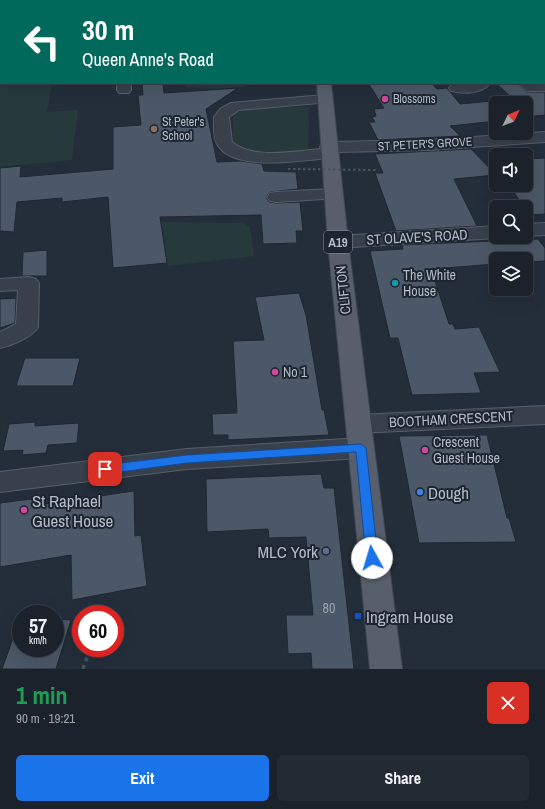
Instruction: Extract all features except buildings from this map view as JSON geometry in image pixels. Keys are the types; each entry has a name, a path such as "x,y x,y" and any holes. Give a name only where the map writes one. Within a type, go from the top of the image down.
{"main road":[{"name":"CLIFTON","path":"324,91 333,194 359,436"},
{"name":"A19","path":"359,436 386,669"}],"street":[{"path":"456,88 476,87 481,84"},
{"path":"526,84 532,88 545,87"},
{"name":"ST PETER'S GROVE","path":"324,91 236,106 225,112 221,117 224,143 232,150 243,155 264,156 329,150 545,137"},
{"path":"276,197 333,194"},
{"name":"ST OLAVE'S ROAD","path":"338,242 489,232"},
{"path":"0,285 29,283 27,327 0,341"},
{"name":"BOOTHAM CRESCENT","path":"0,482 359,436 545,415"}],"path":[{"path":"288,169 376,170"},
{"path":"83,669 87,657"}],"green space":[{"path":"0,84 52,84 47,112 78,110 72,160 0,167"},
{"path":"184,84 249,84 228,89 186,87"},
{"path":"309,107 308,151 279,153 257,152 239,147 233,142 233,117 235,113 255,108"},
{"path":"162,222 244,223 250,227 254,256 168,266"}],"place":[{"name":"Blossoms","path":"385,99"},
{"name":"St Peter's School","path":"154,129"},
{"name":"The White House","path":"395,283"},
{"name":"No 1","path":"275,372"},
{"name":"Crescent Guest House","path":"425,450"},
{"name":"Dough","path":"420,492"},
{"name":"St Raphael Guest House","path":"24,510"},
{"name":"MLC York","path":"326,551"},
{"name":"Ingram House","path":"358,616"}],"route":[{"path":"105,469 187,459 361,448 372,558"}]}
